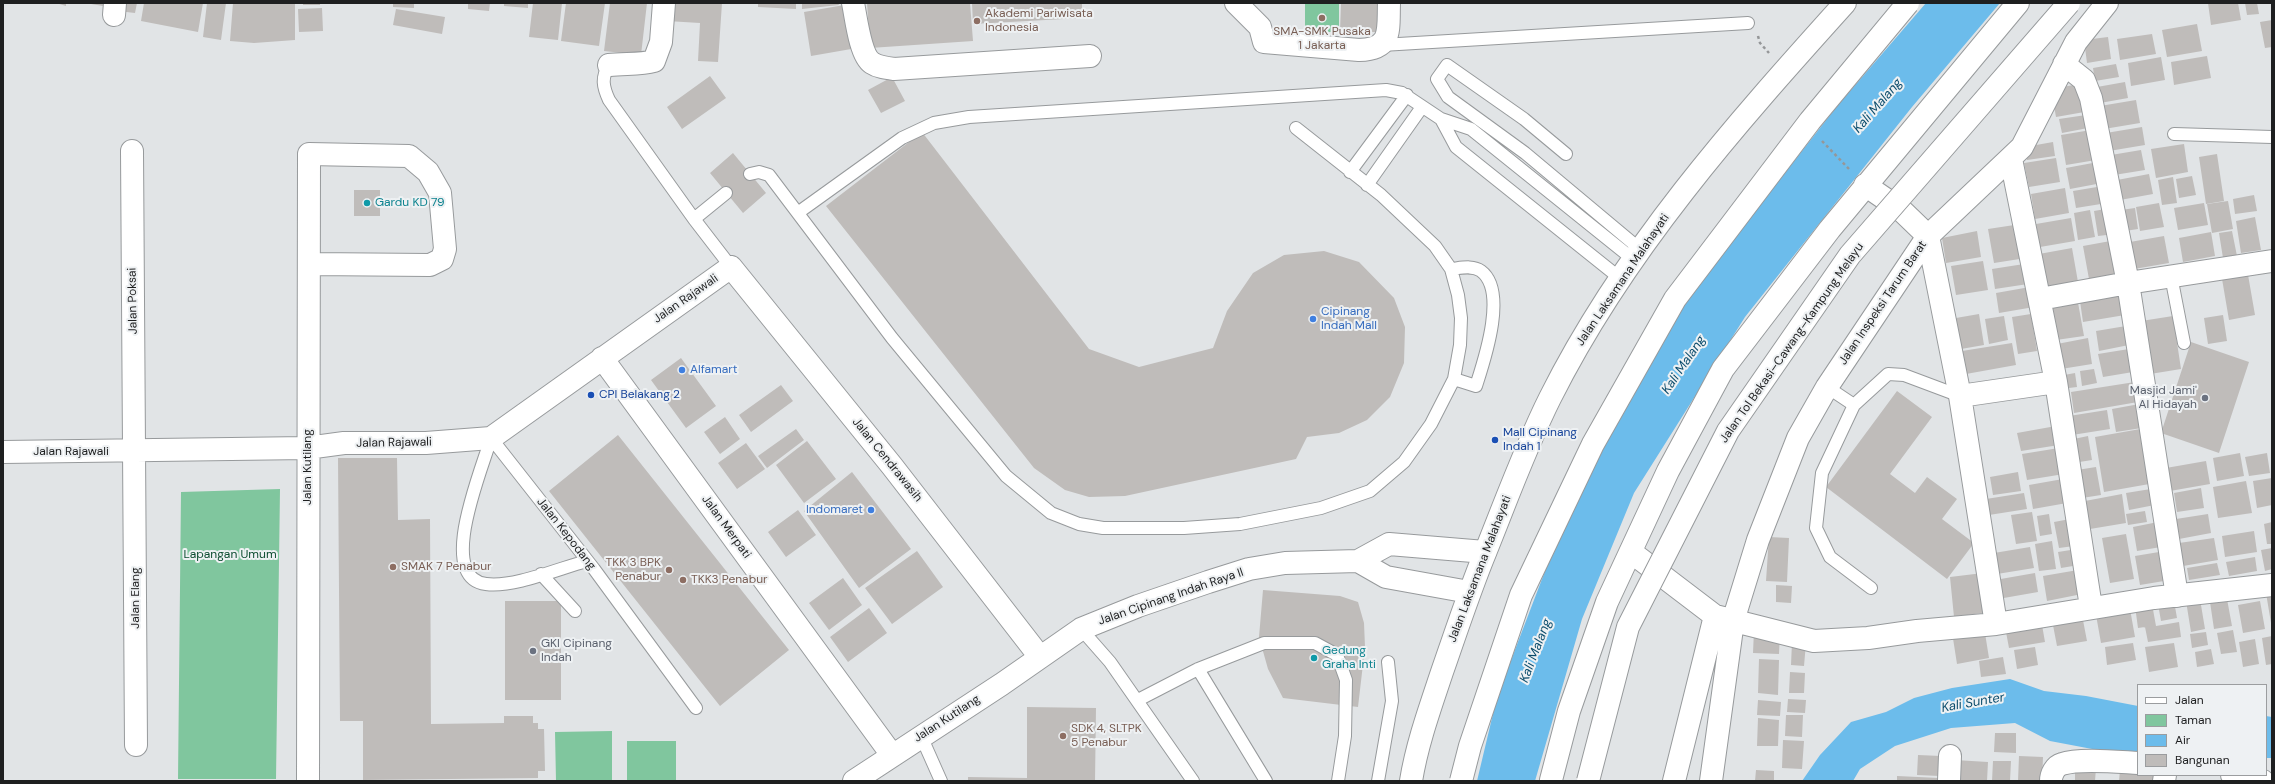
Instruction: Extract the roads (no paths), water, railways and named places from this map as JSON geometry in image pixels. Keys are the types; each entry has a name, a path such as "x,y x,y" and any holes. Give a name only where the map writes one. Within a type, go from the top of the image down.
{"main road":[{"path":"609,65 623,63 644,64 654,61 660,42 664,3"},
{"path":"853,3 864,52 871,62 882,67 894,69 1090,56"},
{"path":"1236,3 1260,27 1264,42 1359,50 1373,50 1382,46 1388,31 1389,3"},
{"name":"Jalan Laksamana Malahayati","path":"1412,781 1414,763 1432,703 1469,592 1518,470 1550,398 1587,331 1620,279 1693,177 1845,3"},
{"path":"1461,781 1470,746 1521,595 1593,444 1675,299 1810,121 1908,3"},
{"path":"1551,780 1570,711 1607,602 1668,472 1723,369 1830,229 1859,178 2018,3"},
{"name":"Jalan Tol Bekasi–Cawang–Kampung Melayu","path":"1588,781 1628,627 1728,431 1850,255 2069,3"},
{"path":"1996,624 1960,396 1928,236 2022,147 2076,42 2107,3"},
{"path":"2064,64 2076,72 2087,87 2128,283 2177,596"},
{"name":"Jalan Poksai","path":"132,151 135,452"},
{"name":"Jalan Kutilang","path":"308,781 307,448 310,264 308,154 409,156 428,172 440,193 445,249 442,259 430,265 310,264"},
{"path":"2011,159 2056,382 2091,607"},
{"name":"Jalan Inspeksi Tarum Barat","path":"1724,619 1758,540 1798,438 1827,387 1928,236 1900,210 1859,178"},
{"path":"2040,299 2128,283 2272,261"},
{"name":"Jalan Rajawali","path":"3,452 135,452 307,448 344,443 426,443 491,438 731,267"},
{"name":"Jalan Cendrawasih","path":"731,267 902,478 1040,657"},
{"name":"Jalan Merpati","path":"602,358 892,755"},
{"path":"1960,396 2056,382"},
{"name":"Jalan Elang","path":"135,452 136,745"},
{"name":"Jalan Cipinang Indah Raya II","path":"1040,657 1081,629 1138,606 1249,569 1285,563 1358,561 1390,544 1485,552"},
{"path":"1630,552 1724,619 1776,630 1814,641 1868,638 1916,631 2032,620 2091,607 2272,585"},
{"path":"1358,561 1386,577 1469,592"},
{"path":"1674,781 1724,619"},
{"path":"1711,781 1724,619"},
{"name":"Jalan Kutilang","path":"854,781 1040,657"},
{"path":"1949,781 1950,756"},
{"path":"2051,781 2055,768 2061,764 2073,762 2137,763"},
{"path":"2237,776 2263,781"}],"lane":[{"path":"1382,46 1748,23"},
{"path":"609,65 605,71 603,85 609,100 694,219 731,267"},
{"path":"1566,154 1524,119 1447,65 1437,79 1448,96 1525,153 1637,255"},
{"path":"799,212 902,138 934,123 969,117 1386,90 1407,95 1440,119 1471,129 1637,255"},
{"path":"1350,172 1407,95"},
{"path":"1367,184 1422,107"},
{"path":"1440,119 1456,147 1620,279"},
{"path":"750,174 759,172 769,174 892,338 1006,476 1051,513 1079,524 1103,528 1184,528 1240,524 1321,508 1370,491 1404,462 1430,424 1454,379 1460,346 1461,318 1458,295 1451,269 1435,246 1367,184 1296,128"},
{"path":"2174,134 2272,137"},
{"path":"694,219 726,193"},
{"path":"1451,269 1471,268 1480,270 1487,277 1493,294 1492,319 1487,353 1476,386 1454,379"},
{"path":"2171,276 2184,343"},
{"path":"1871,588 1830,558 1816,528 1822,473 1854,405 1888,374 1904,375 1960,396"},
{"path":"1827,387 1854,405"},
{"path":"491,438 467,518 462,559 465,569 478,582 486,584 502,584 587,561"},
{"name":"Jalan Kepodang","path":"491,438 587,561 696,708"},
{"path":"541,574 574,611"},
{"path":"1081,629 1110,662 1138,700 1193,781"},
{"path":"1138,700 1198,669 1264,643 1315,643 1337,655 1346,680 1345,736 1338,781"},
{"path":"1378,781 1392,701 1388,662"},
{"path":"1198,669 1266,781"},
{"path":"921,736 941,781"}],"water":[{"name":"Kali Malang","path":"1926,3 2000,3 1912,107 1745,317 1634,493 1582,619 1535,781 1477,781 1497,697 1563,524 1621,409 1697,285 1838,105"},
{"name":"Kali Sunter","path":"2010,679 2044,691 2086,696 2137,706 2137,751 2108,752 2050,741 2015,723 1951,728 1895,746 1860,769 1853,781 1802,781 1820,755 1851,722 1886,712 1914,698 1952,688"},
{"path":"2267,716 2272,717 2272,758 2267,758"}],"place":[{"name":"SMA-SMK Pusaka 1 Jakarta","path":"1322,18"},
{"name":"Akademi Pariwisata Indonesia","path":"977,21"},
{"name":"Gardu KD 79","path":"367,203"},
{"name":"Cipinang Indah Mall","path":"1313,319"},
{"name":"Alfamart","path":"682,370"},
{"name":"CPI Belakang 2","path":"591,395"},
{"name":"Masjid Jami' Al Hidayah","path":"2205,398"},
{"name":"Mall Cipinang Indah 1","path":"1495,440"},
{"name":"Indomaret","path":"871,510"},
{"name":"SMAK 7 Penabur","path":"393,567"},
{"name":"TKK 3 BPK Penabur","path":"669,570"},
{"name":"TKK3 Penabur","path":"683,580"},
{"name":"GKI Cipinang Indah","path":"533,651"},
{"name":"Gedung Graha Inti","path":"1314,658"},
{"name":"SDK 4, SLTPK 5 Penabur","path":"1063,736"}],"park label":[{"name":"Lapangan Umum","path":"230,555"}]}
